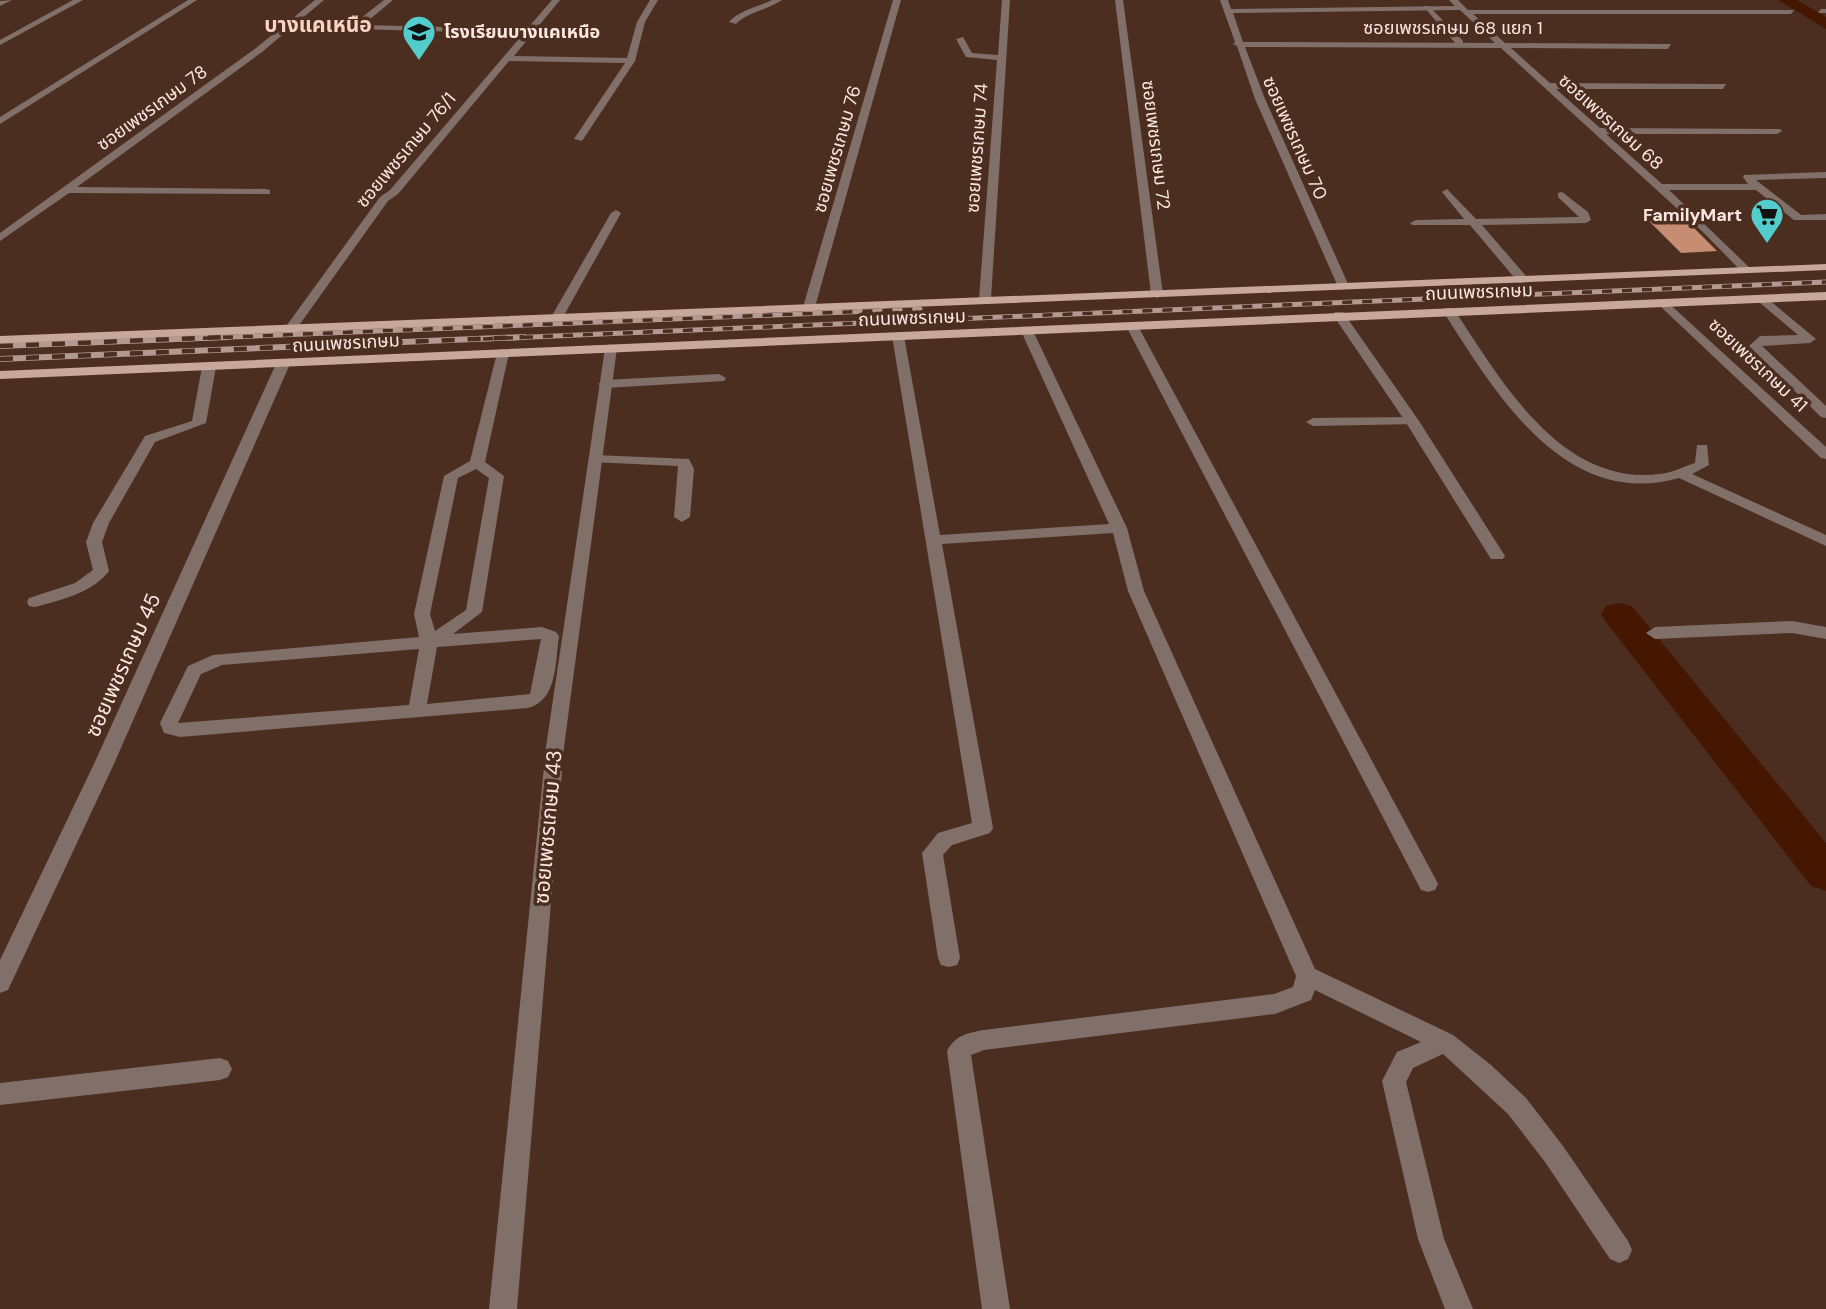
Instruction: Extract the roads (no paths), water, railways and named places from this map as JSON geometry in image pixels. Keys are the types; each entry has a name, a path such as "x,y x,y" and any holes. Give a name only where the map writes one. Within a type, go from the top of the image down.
{"main road":[{"name":"ถนนเพชรเกษม","path":"0,375 1339,315 1354,300 1439,297 1522,279 1826,267"},
{"name":"ถนนเพชรเกษม","path":"0,340 1157,294 1354,300 1439,297 1664,303 1826,296"}],"street":[{"path":"0,4 8,0"},
{"path":"0,43 79,0"},
{"path":"0,121 193,0"},
{"name":"ซอยเพชรเกษม 78","path":"1,237 258,50 320,0"},
{"path":"389,0 359,24 360,27 529,32"},
{"name":"ซอยเพชรเกษม 76/1","path":"291,328 384,199 394,192 556,0"},
{"path":"579,139 631,61 641,22 654,0"},
{"path":"733,22 739,15 755,12 778,0"},
{"name":"ซอยเพชรเกษม 76","path":"809,307 897,0"},
{"name":"ซอยเพชรเกษม 74","path":"985,299 1006,0"},
{"name":"ซอยเพชรเกษม 72","path":"1119,0 1157,294"},
{"name":"ซอยเพชรเกษม 68","path":"1453,0 1660,187 1746,270"},
{"path":"1226,5 1791,12"},
{"name":"ซอยเพชรเกษม 70","path":"1226,5 1237,44 1354,300"},
{"path":"1426,8 1460,43"},
{"path":"960,39 969,55 1001,58"},
{"name":"ซอยเพชรเกษม 68 แยก 1","path":"1237,44 1668,46"},
{"path":"507,58 631,61"},
{"path":"1548,86 1723,86"},
{"path":"1598,131 1777,131"},
{"path":"1826,175 1748,177 1798,218 1826,218"},
{"path":"1660,187 1759,187"},
{"path":"65,190 266,192"},
{"path":"1447,192 1522,279"},
{"path":"1416,223 1586,220 1584,214 1562,195"},
{"path":"555,319 616,213"},
{"path":"1439,297 1518,409 1543,436 1575,463 1598,473 1656,479 1702,465 1702,448"},
{"path":"1763,299 1810,339"},
{"name":"ซอยเพชรเกษม 41","path":"1664,303 1826,455"},
{"path":"1339,315 1412,421 1497,556"},
{"path":"1132,326 1428,884"},
{"path":"996,1309 959,1051 968,1043 985,1040 1275,1004 1303,993 1307,976 1136,591 1118,528 1027,331"},
{"path":"898,336 983,828 945,839 932,853 950,958"},
{"path":"1826,337 1760,340 1755,346 1826,415"},
{"name":"ซอยเพชรเกษม 43","path":"503,1309 555,747 611,348"},
{"path":"477,463 503,353"},
{"name":"ซอยเพชรเกษม 45","path":"0,983 103,766 283,364"},
{"path":"35,602 81,587 101,571 94,542 101,523 149,439 199,423 209,367"},
{"path":"605,384 719,378"},
{"path":"1312,422 1412,421"},
{"path":"595,459 684,462 687,469 682,517"},
{"path":"429,643 474,612 496,476 477,463"},
{"path":"417,709 429,643 422,614 451,476 477,463"},
{"path":"1679,473 1826,541"},
{"path":"933,540 1118,528"},
{"path":"1655,632 1792,627 1826,633"},
{"path":"542,633 550,636 541,691 536,698 528,702 417,709 180,730 171,728 169,723 194,670 204,663 219,659 542,633"},
{"path":"1307,976 1445,1042 1483,1073 1517,1106 1554,1154 1619,1250"},
{"path":"1445,1042 1405,1060 1394,1081 1431,1239 1460,1309"},
{"path":"0,1094 220,1069"}],"waterway":[{"path":"1786,0 1826,24"},
{"path":"1619,614 1826,874"}],"railway":[{"path":"483,339 1826,282"},
{"path":"183,339 920,309"},
{"path":"0,346 227,337"},
{"path":"0,359 524,337"}],"place":[{"name":"โรงเรียนบางแคเหนือ","path":"419,62"},
{"name":"FamilyMart","path":"1767,245"}],"district":[{"name":"บางแคเหนือ","path":"318,25"}]}
